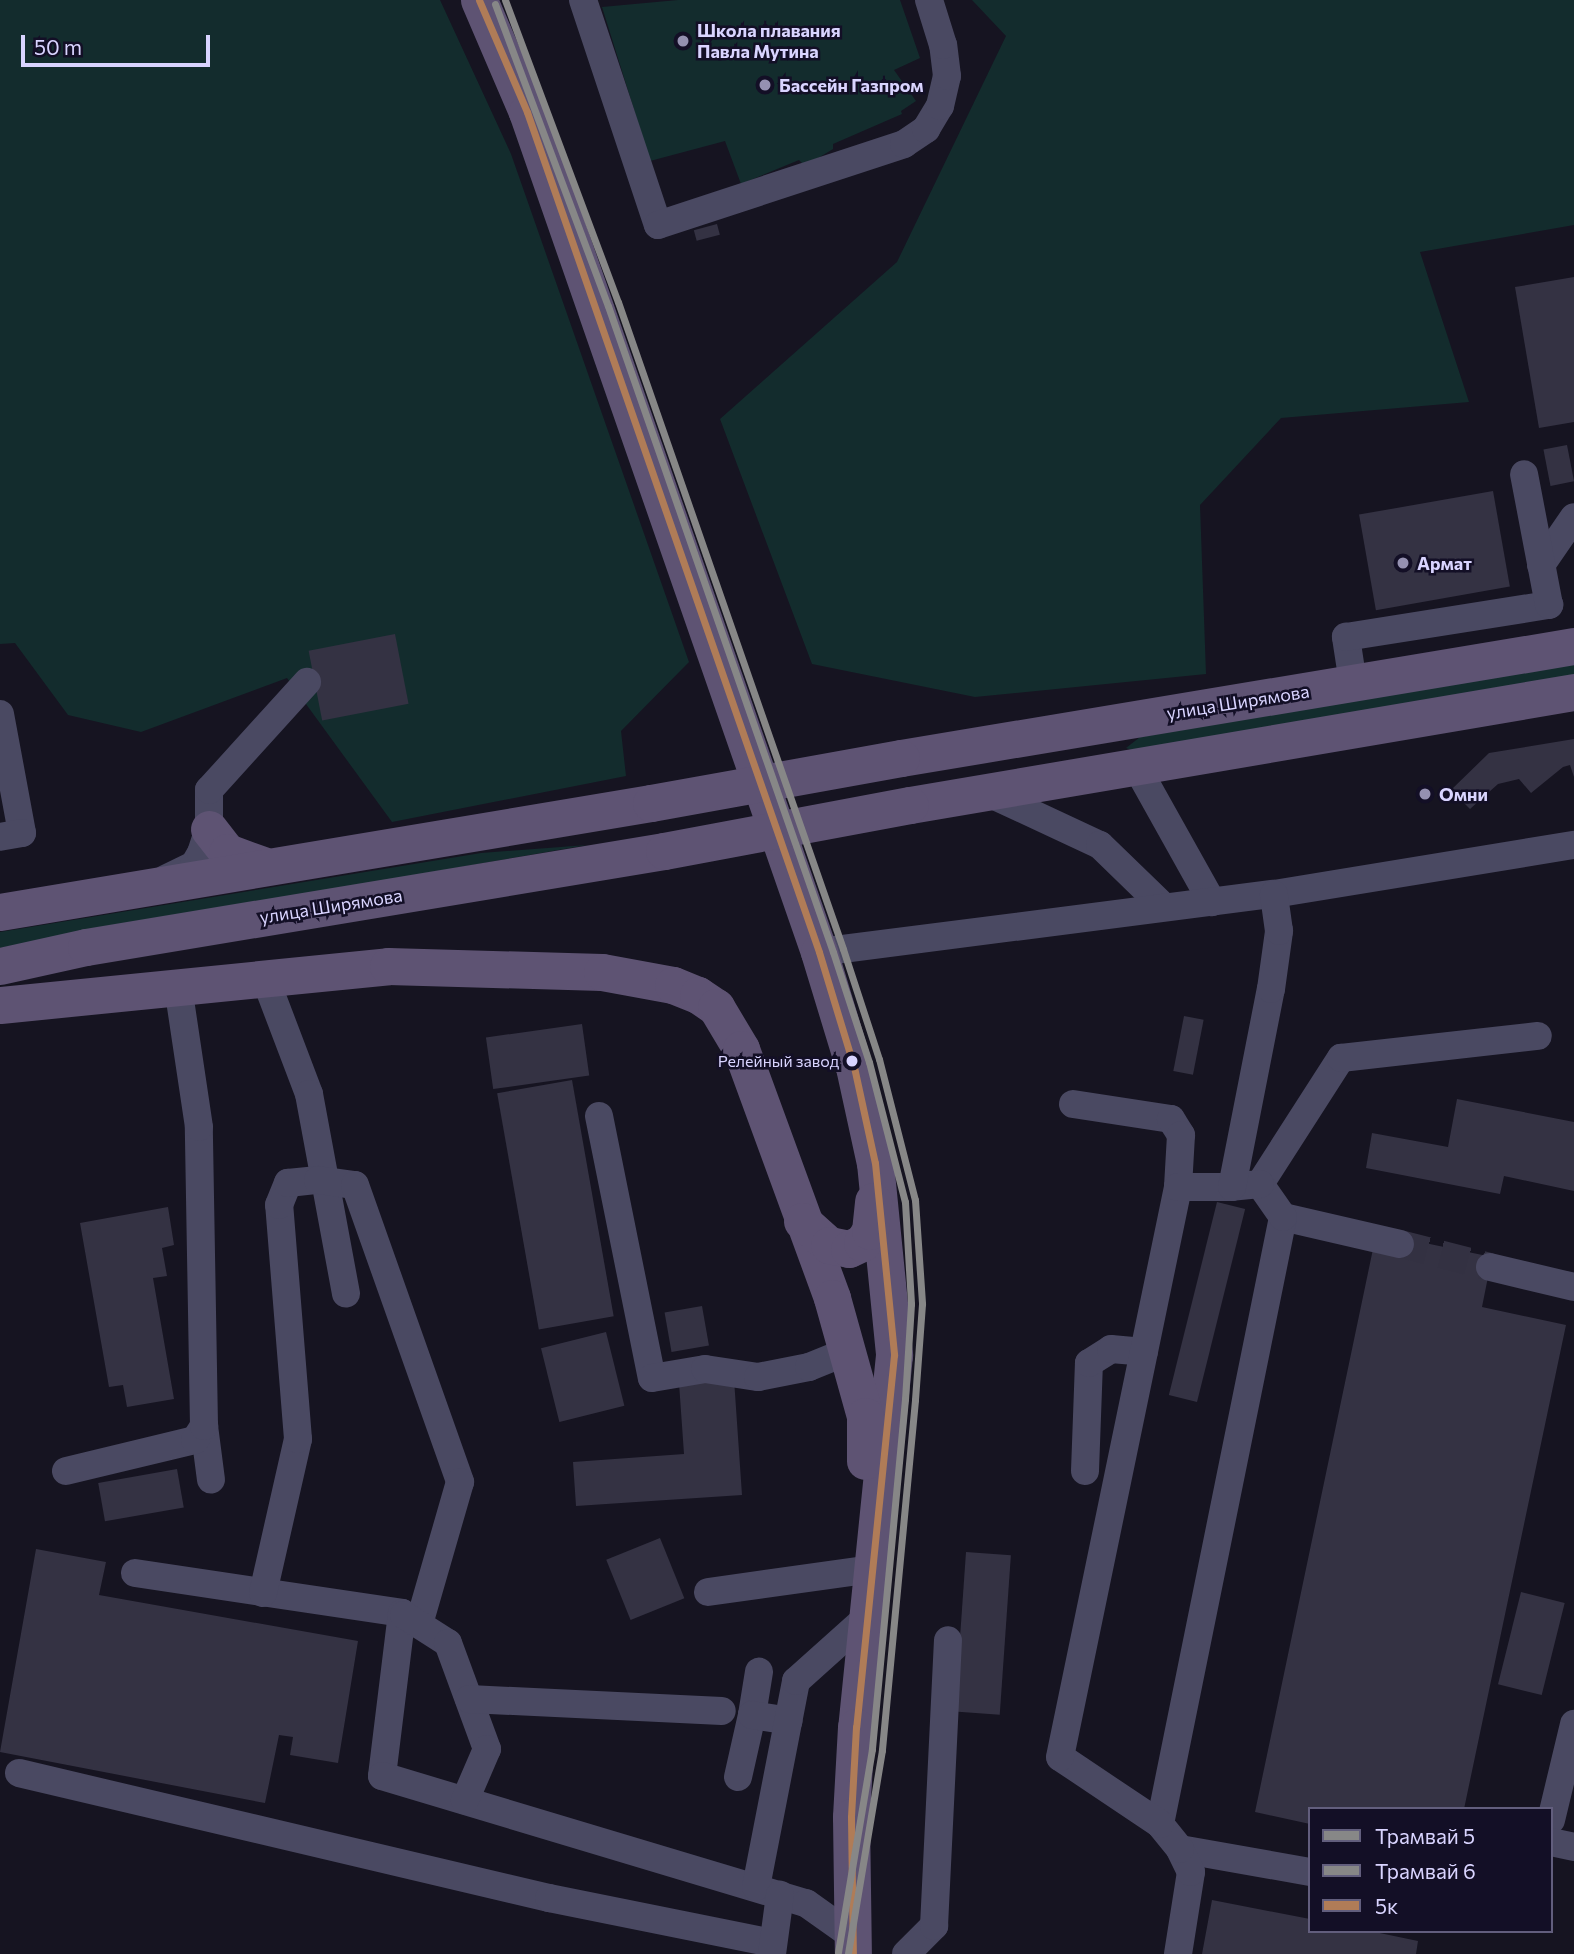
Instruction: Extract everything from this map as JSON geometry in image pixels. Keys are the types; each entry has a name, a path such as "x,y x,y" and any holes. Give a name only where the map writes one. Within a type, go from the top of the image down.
{"main road":[{"path":"479,0 527,112 819,952 854,1067 875,1163 894,1354 867,1590 851,1816 852,1944"},
{"name":"улица Ширямова","path":"6,910 1574,646"},
{"path":"984,791 1574,692"},
{"path":"1071,730 1079,775"},
{"name":"улица Ширямова","path":"0,966 86,947 663,851 984,791"},
{"path":"209,829 227,852 263,865"},
{"path":"0,1005 388,966 566,969 632,975 698,995 716,1007 741,1049 801,1220 832,1298 865,1416 867,1590"},
{"path":"801,1220 840,1250 862,1243 870,1231 875,1163"}],"street":[{"path":"583,0 658,225 904,144 926,129 940,106 947,76 943,45 929,0"},
{"path":"1353,683 1346,637 1549,605 1524,474"},
{"path":"1541,565 1574,517"},
{"path":"152,884 194,864 209,829 209,790 307,682"},
{"path":"0,714 22,833 0,837"},
{"path":"1136,766 1212,902"},
{"path":"984,791 1100,845 1162,905"},
{"path":"819,952 1162,905 1273,894 1574,845"},
{"path":"1232,1187 1271,989 1279,931 1273,894"},
{"path":"265,978 309,1094 346,1294"},
{"path":"178,986 199,1127 204,1426 211,1480"},
{"path":"1260,1184 1341,1058 1538,1036"},
{"path":"1073,1104 1171,1119 1181,1135 1178,1188 1060,1757 1160,1824 1180,1849 1191,1872 1178,1954"},
{"path":"599,1116 652,1378 705,1369 758,1377 808,1367 846,1352"},
{"path":"262,1593 298,1439 279,1205 288,1183 325,1181 355,1185 460,1482 410,1619 382,1776 806,1903 852,1944"},
{"path":"1178,1188 1260,1184"},
{"path":"1260,1184 1283,1217 1399,1244"},
{"path":"1160,1824 1283,1217"},
{"path":"1490,1267 1574,1287"},
{"path":"1085,1471 1090,1363 1111,1349 1144,1352"},
{"path":"66,1471 195,1440 204,1426"},
{"path":"135,1573 410,1619 448,1643 487,1749 465,1800"},
{"path":"708,1592 867,1590"},
{"path":"19,1773 772,1949 768,1891 796,1681 867,1590"},
{"path":"906,1954 934,1926 948,1640"},
{"path":"738,1777 759,1672"},
{"path":"469,1699 722,1711"},
{"path":"752,1715 789,1721"},
{"path":"1553,1812 1574,1724"},
{"path":"1553,1842 1574,1847"},
{"path":"1180,1849 1308,1872"}],"green space":[{"path":"0,0 440,0 511,154 689,662 621,731 626,776 392,822 287,678 141,732 68,715 15,643 0,644"},
{"name":"Бассейн Газпром","path":"678,0 900,0 920,58 894,70 916,101 901,111 902,114 833,144 833,149 805,166 799,160 741,184 725,141 650,161 602,7"},
{"path":"972,0 1574,0 1574,225 1420,252 1469,402 1281,418 1200,505 1206,674 975,697 812,664 720,419 897,262 1006,36"},
{"path":"1574,663 1574,682 1143,754 1126,748 1140,737"},
{"path":"587,845 0,948 0,932 481,853"}],"building":[{"path":"717,224 720,235 697,241 694,230"},
{"path":"1574,277 1574,422 1539,428 1515,287"},
{"path":"1567,445 1574,481 1551,486 1543,450"},
{"path":"1493,491 1510,587 1376,610 1359,515"},
{"path":"395,634 409,704 322,720 309,651"},
{"path":"1574,739 1574,777 1570,765 1563,767 1531,793 1519,779 1498,784 1470,809 1451,790 1489,753"},
{"path":"1184,1016 1204,1020 1193,1075 1173,1071"},
{"path":"582,1024 589,1075 493,1089 486,1037"},
{"path":"572,1080 614,1316 539,1330 497,1093"},
{"path":"1457,1099 1574,1122 1574,1191 1504,1176 1500,1194 1366,1168 1372,1133 1448,1147"},
{"path":"1217,1202 1245,1209 1197,1402 1169,1395"},
{"path":"168,1207 174,1245 162,1248 167,1276 153,1278 174,1399 127,1407 123,1385 109,1387 80,1223"},
{"path":"1401,1238 1492,1257 1482,1307 1566,1325 1464,1807 1308,1807 1308,1824 1255,1812 1373,1249"},
{"path":"702,1306 709,1345 672,1352 665,1313"},
{"path":"606,1332 624,1406 559,1422 541,1348"},
{"path":"734,1379 742,1495 576,1506 573,1462 684,1454 679,1383"},
{"path":"177,1469 184,1507 105,1521 98,1483"},
{"path":"660,1538 684,1598 631,1620 606,1560"},
{"path":"36,1549 106,1562 99,1595 358,1641 338,1763 290,1755 293,1737 279,1735 265,1803 0,1752"},
{"path":"966,1552 1011,1555 1000,1715 955,1712"},
{"path":"1521,1592 1565,1603 1542,1695 1498,1684"},
{"path":"1212,1900 1308,1919 1308,1933 1380,1933 1418,1941 1416,1954 1202,1954"}],"tunnel":[{"path":"1400,1244 1490,1267"}],"tram line":[{"name":"5","path":"505,0 618,302 843,949 879,1059 915,1200 922,1304 915,1400 882,1750 848,1954"},
{"name":"6","path":"495,4 608,306 833,952 869,1062 905,1202 911,1304 905,1399 872,1749 838,1952"}],"transit line":[{"name":"5к","path":"479,0 527,112 819,952 854,1067 875,1163 894,1355 856,1727 851,1817 853,1954"}],"place":[{"name":"Школа плавания Павла Мутина","path":"683,41"},
{"name":"Бассейн Газпром","path":"765,85"},
{"name":"Армат","path":"1403,563"},
{"name":"Омни","path":"1425,794"},
{"name":"Релейный завод","path":"852,1061"}]}
